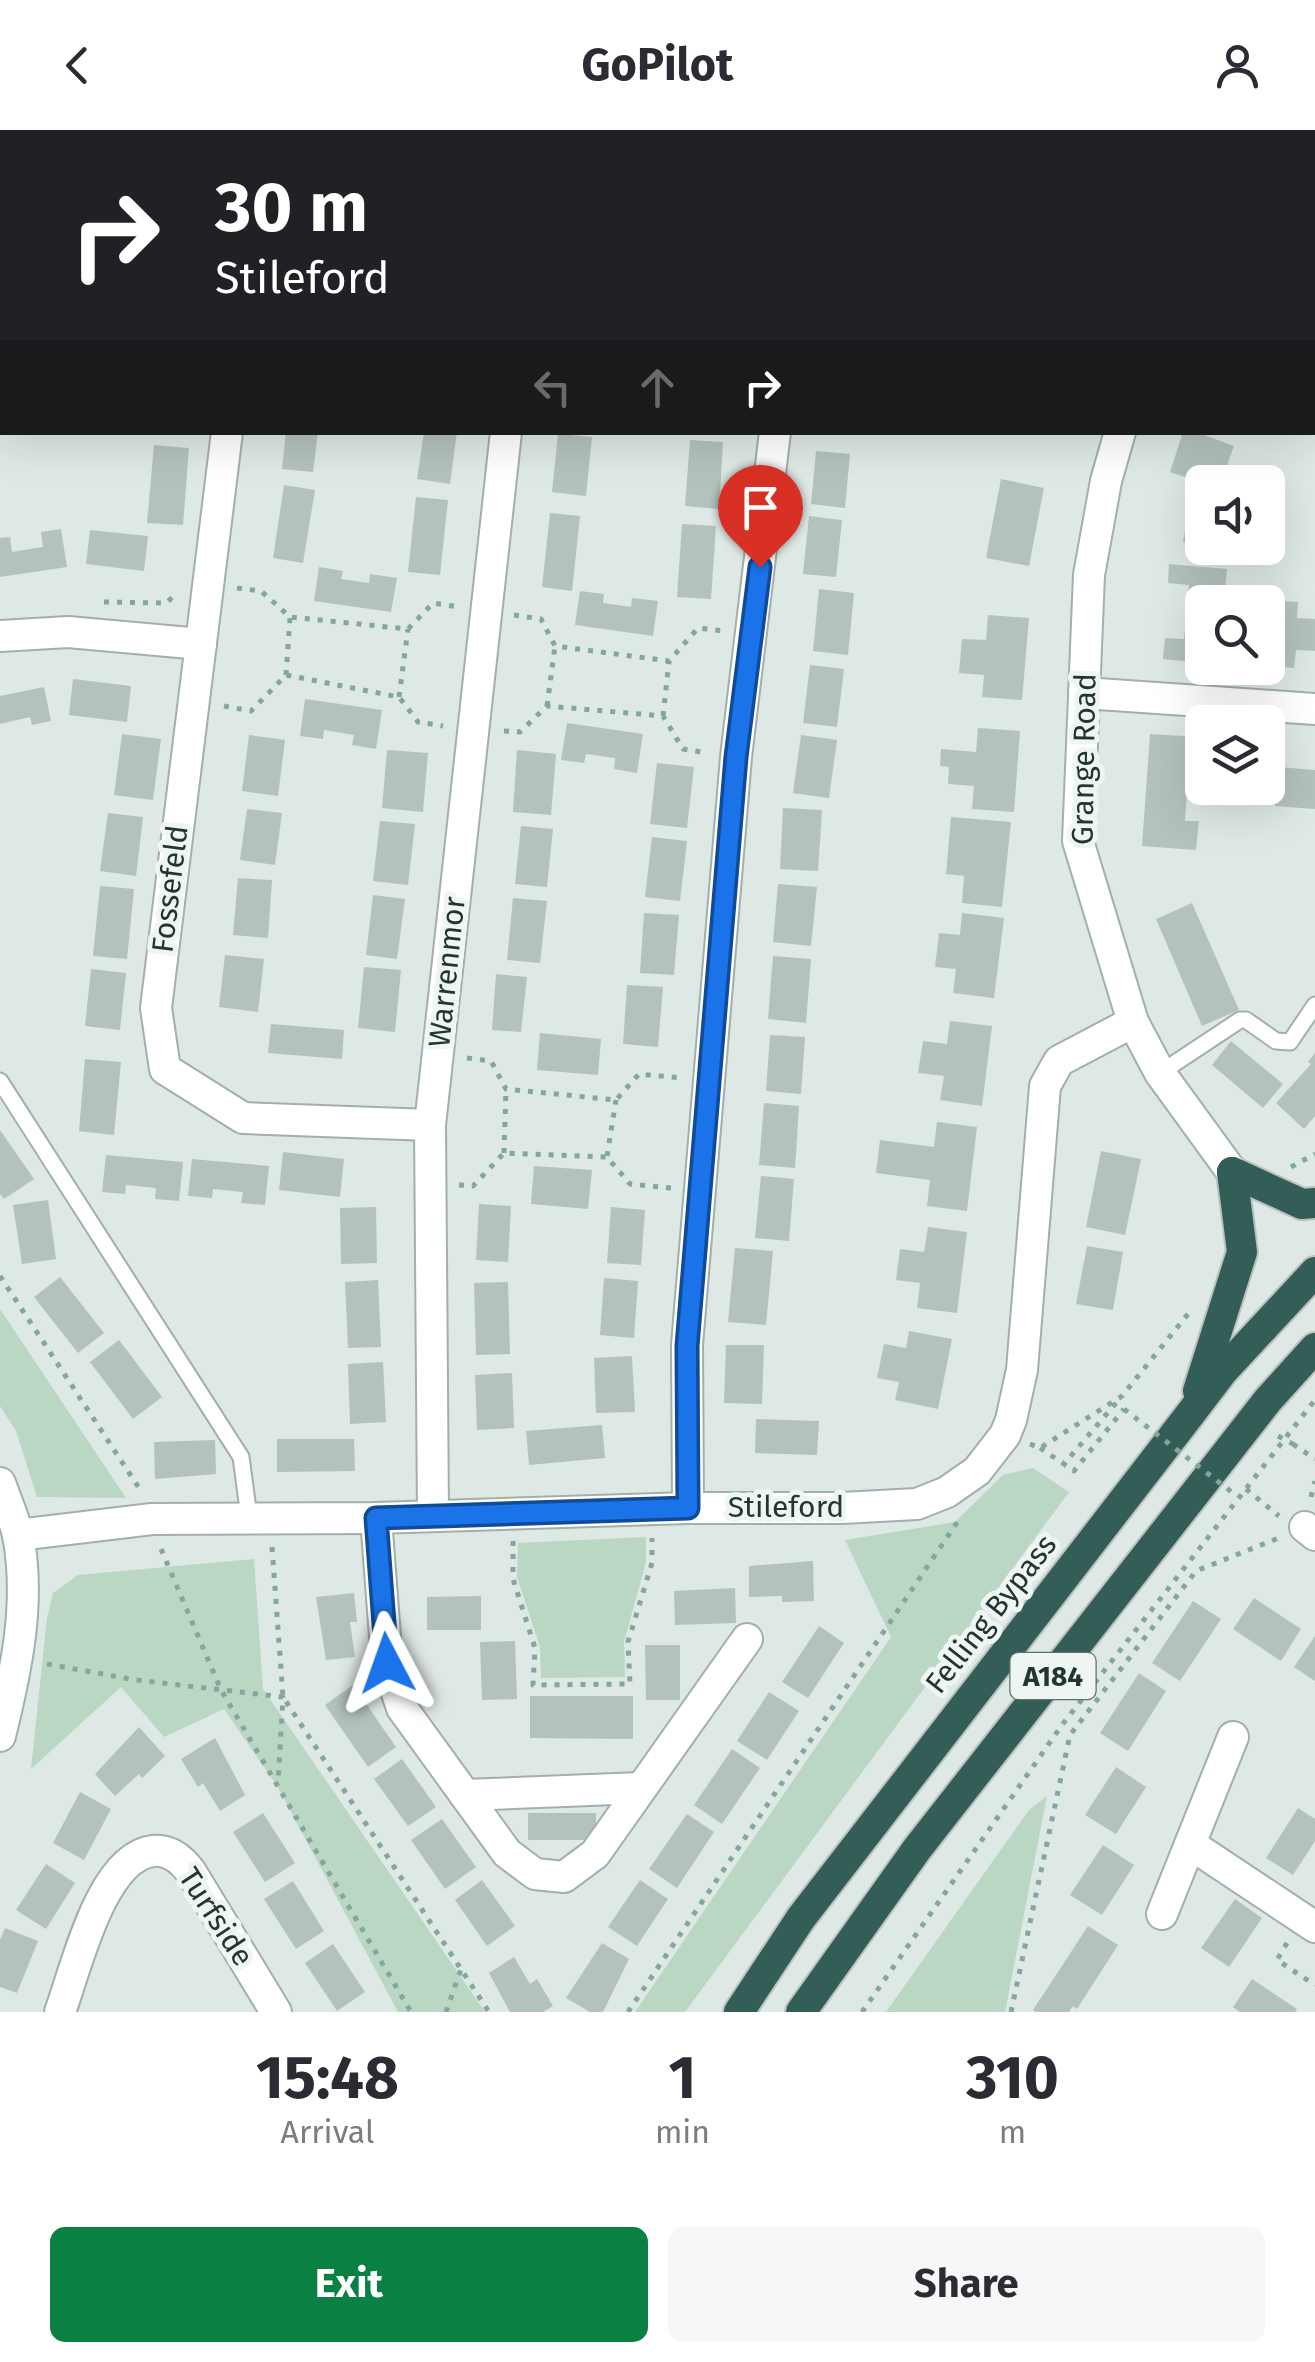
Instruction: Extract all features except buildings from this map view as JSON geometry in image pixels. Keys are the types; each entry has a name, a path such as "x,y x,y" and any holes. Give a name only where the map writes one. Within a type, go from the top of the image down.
{"highway":[{"path":"1232,1172 1302,1204 1315,1203"},
{"path":"1190,1413 1242,1252 1232,1172"},
{"name":"Felling Bypass","path":"738,2012 801,1918 1190,1413 1223,1371 1315,1272"},
{"name":"A184","path":"801,2012 918,1849 1268,1400 1315,1348"}],"street":[{"name":"Fossefeld","path":"228,435 156,1008 166,1068 243,1118 430,1125"},
{"name":"Warrenmor","path":"433,1515 430,1125 506,435"},
{"path":"688,1508 687,1346 736,757 775,435"},
{"name":"Grange Road","path":"1119,435 1106,481 1090,575 1078,842 1134,1022 1160,1073 1232,1172"},
{"path":"0,636 68,632 201,644"},
{"path":"1084,693 1315,709"},
{"name":"Stileford","path":"18,1535 152,1520 842,1508 917,1504 947,1492 977,1471 1004,1436 1022,1370 1045,1086 1059,1062 1134,1022"},
{"path":"0,1483 18,1535 22,1599 19,1659 0,1736"},
{"path":"376,1518 387,1663 402,1708 507,1853 534,1874 564,1877 595,1854 747,1640"},
{"path":"1162,1914 1234,1737"},
{"path":"465,1795 642,1788"},
{"path":"1190,1844 1315,1926"},
{"name":"Turfside","path":"60,2012 104,1890 128,1861 157,1850 172,1854 191,1872 276,2012"}],"lane":[{"path":"1160,1073 1240,1020 1246,1020 1276,1041 1290,1042 1315,1004"},
{"path":"0,1081 241,1457 259,1517"}],"path":[{"path":"102,602 166,603 187,585 208,584 261,592 290,618 408,629"},
{"path":"286,675 399,697 418,722 520,732 548,706 555,646 542,619 433,603 408,629 399,697"},
{"path":"194,700 251,711 286,675 290,618"},
{"path":"736,757 683,748 663,716 669,661 698,628 752,634"},
{"path":"555,646 669,661"},
{"path":"548,706 663,716"},
{"path":"431,1184 473,1186 504,1153 506,1089 491,1061 438,1054"},
{"path":"607,1157 616,1100 639,1074 709,1082"},
{"path":"506,1089 616,1100"},
{"path":"504,1153 607,1157 630,1184 700,1192"},
{"path":"1270,1192 1282,1172 1315,1154"},
{"path":"0,1276 145,1496 163,1557 221,1690 411,2012"},
{"path":"1064,1464 1202,1296"},
{"path":"1040,1448 1122,1396"},
{"path":"862,2012 1062,1725 1315,1400"},
{"path":"1004,1436 1040,1448 1074,1470 1124,1408 1233,1493"},
{"path":"1278,1436 1315,1459"},
{"path":"1310,1531 1315,1481"},
{"path":"1246,1489 1280,1517 1310,1531"},
{"path":"513,1513 513,1578 535,1648 533,1685 630,1684 628,1642 652,1562 652,1509"},
{"path":"628,2012 962,1514"},
{"path":"259,1517 283,1698 278,1786"},
{"path":"1011,2012 1070,1734 1196,1572 1310,1531"},
{"path":"19,1659 136,1680 283,1698 490,2012"},
{"path":"446,2012 461,1969"}],"green space":[{"path":"0,1309 126,1498 37,1497 16,1431 0,1406"},
{"path":"1033,1468 1069,1492 685,2012 635,2012 891,1637 845,1540 955,1522 1003,1475"},
{"path":"646,1537 646,1562 624,1642 625,1677 541,1678 540,1647 517,1577 518,1543"},
{"path":"254,1559 263,1689 485,2012 398,2012 277,1786 224,1709 164,1737 121,1687 31,1769 53,1593 78,1575"},
{"path":"1047,1796 1005,2012 886,2012 1029,1810"}],"route":[{"path":"387,1663 376,1518 688,1508 687,1346 736,757 760,567"}]}
